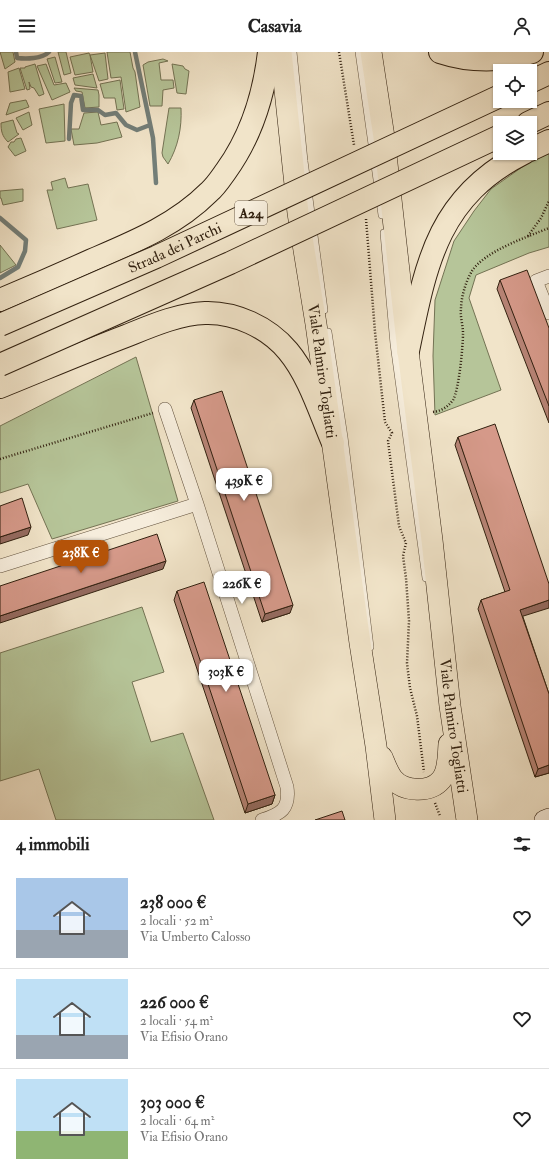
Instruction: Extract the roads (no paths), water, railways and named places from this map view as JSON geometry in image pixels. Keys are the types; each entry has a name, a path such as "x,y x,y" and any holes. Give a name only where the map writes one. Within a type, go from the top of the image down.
{"highway":[{"path":"0,300 120,248 157,230 177,219 210,191 231,164 249,132 260,102 267,70 269,52"},
{"path":"440,52 460,57 484,59 507,58 532,52"},
{"path":"537,79 549,73"},
{"name":"Strada dei Parchi","path":"0,325 156,257 493,99"},
{"path":"537,119 549,113"},
{"name":"A24","path":"0,365 230,263 493,139"},
{"path":"537,147 549,141"},
{"path":"408,351 427,267 439,236 447,221 460,203 479,183 511,160"},
{"path":"0,387 162,322 198,313 227,315 256,326 277,340 288,350 301,370 332,443"}],"main road":[{"name":"Viale Palmiro Togliatti","path":"281,52 298,213 316,324 360,643 376,746 385,820"},
{"name":"Viale Palmiro Togliatti","path":"371,52 384,137 408,351 432,540 450,706 467,820"},
{"path":"376,746 388,771 397,783 410,788 429,788 441,780 446,769 448,758 450,706"}],"street":[{"path":"549,276 536,281 547,300 549,313"},
{"path":"165,409 197,504 286,784 287,792 284,809 278,814 262,820"},
{"path":"0,566 197,504"},
{"path":"544,820 549,818"}],"lane":[{"name":"Viale Palmiro Togliatti","path":"294,52 304,161 344,437 370,635 368,690"},
{"path":"359,52 383,223 394,344 428,585"},
{"name":"Viale Palmiro Togliatti","path":"430,596 442,632"}],"waterway":[{"path":"16,52 17,58 34,58 49,52"},
{"path":"135,52 153,138 156,183"},
{"path":"69,139 71,103 74,95 81,96 83,110 98,110 105,115 116,113 126,125 137,130 150,125"},
{"path":"0,218 26,240 25,251 18,267 0,278"}]}
